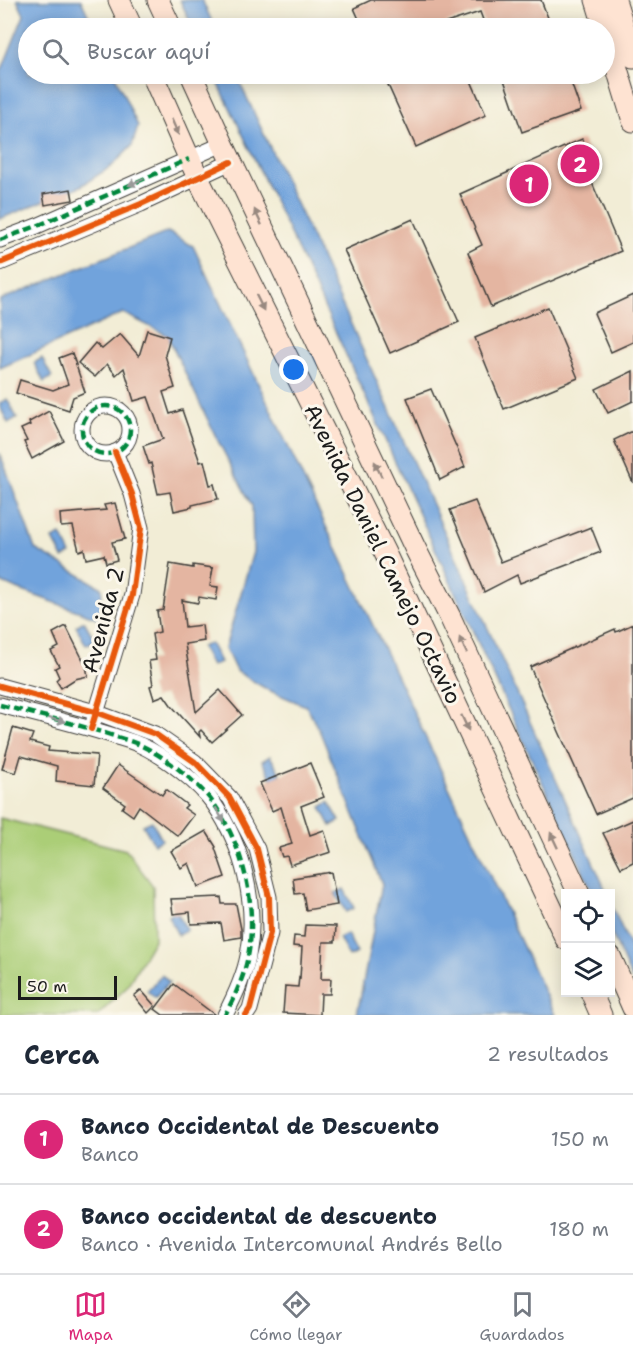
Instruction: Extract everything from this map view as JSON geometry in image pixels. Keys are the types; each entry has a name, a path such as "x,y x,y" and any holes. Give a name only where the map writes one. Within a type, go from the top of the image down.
{"main road":[{"path":"119,0 127,18"},
{"path":"158,0 166,18"},
{"path":"596,0 602,18"},
{"path":"615,0 633,57"},
{"path":"615,62 633,121"},
{"name":"Avenida Daniel Camejo Octavio","path":"156,84 198,178 385,553 561,928"},
{"name":"Avenida Daniel Camejo Octavio","path":"196,84 227,153 450,617 577,889"},
{"path":"615,967 633,1008"},
{"path":"593,997 601,1015"}],"street":[{"path":"0,240 189,159 227,153"},
{"path":"0,263 198,178 227,153"},
{"name":"Avenida 2","path":"91,729 132,595 141,528 132,494 115,452"},
{"path":"0,686 96,712 155,734 195,762 230,798 257,849 269,897 270,933 250,1009 246,1015"},
{"path":"0,705 141,745 194,782 213,802 232,837 242,866 249,894 251,927 248,956 237,992 225,1015"}],"green space":[{"path":"0,818 126,850 153,886 154,940 126,988 98,1015 0,1015"}],"water":[{"path":"17,0 81,0 89,18 23,18 24,15"},
{"path":"180,0 202,0 210,18 188,18"},
{"path":"18,30 18,84 119,84 138,126 132,146 112,166 81,186 0,219 0,74"},
{"path":"219,84 241,84 319,253 605,889 591,889 303,261"},
{"path":"168,232 193,246 555,1015 357,1015 382,884 320,732 306,706 268,690 236,671 225,648 253,552 252,506 167,335 123,313 0,368 0,300"},
{"path":"42,358 52,377 44,382 34,363"},
{"path":"7,399 17,418 8,423 0,407 0,403"},
{"path":"0,453 35,549 102,588 100,619 0,582"},
{"path":"61,535 71,554 63,558 53,539"},
{"path":"84,621 95,640 86,645 76,626"},
{"path":"210,643 220,662 211,666 201,647"},
{"path":"270,756 281,775 272,780 262,761"},
{"path":"329,802 340,821 331,826 321,807"},
{"path":"152,821 162,840 154,844 143,825"},
{"path":"344,889 354,908 346,912 335,893"},
{"path":"176,911 187,930 178,935 168,916"},
{"path":"615,913 633,953 633,982 615,941"},
{"path":"347,934 357,953 349,957 339,938"},
{"path":"162,975 169,982 155,998 147,991"}],"building":[{"path":"371,0 541,0 548,18 482,18 480,12 461,18 358,18 354,8"},
{"path":"388,84 472,84 486,115 416,147"},
{"path":"505,84 572,84 581,111 522,132"},
{"path":"582,139 598,175 590,178 621,251 491,307 468,252 482,245 460,194"},
{"path":"71,189 73,200 45,205 43,194"},
{"path":"413,219 459,322 390,353 344,250"},
{"path":"633,295 633,342 611,352 594,313"},
{"path":"548,307 578,378 504,409 475,338"},
{"path":"147,330 170,337 165,355 175,388 163,392 170,414 182,410 200,462 204,461 210,485 214,484 218,499 174,511 170,492 158,494 151,463 149,464 143,446 163,439 148,397 134,401 124,368 116,375 107,364 95,377 78,363 95,343 102,349 120,334 139,356"},
{"path":"72,353 85,392 73,397 69,410 16,393 20,380 53,390 68,384 59,358"},
{"path":"633,371 633,401 608,413 596,389"},
{"path":"431,389 465,467 440,480 407,398"},
{"path":"49,411 64,441 32,459 21,429"},
{"path":"633,431 633,483 614,440"},
{"path":"475,501 501,562 591,527 601,552 520,583 517,575 484,592 450,510"},
{"path":"115,503 125,539 112,542 117,560 106,563 104,555 86,559 84,549 79,551 73,526 61,527 60,514 106,510 104,505"},
{"path":"170,564 193,568 193,565 213,568 210,586 218,587 216,600 199,597 198,603 182,600 185,627 202,625 204,641 185,644 196,712 220,690 242,715 212,742 201,730 200,737 164,695 154,699 150,686 153,685 149,661 156,660 152,634 160,632 157,611 163,610"},
{"path":"633,624 633,798 596,814 530,667 615,629 616,632"},
{"path":"66,626 86,666 88,676 75,679 61,688 56,680 59,677 55,668 59,666 51,651 59,647 53,633"},
{"path":"13,728 33,734 30,742 49,747 48,751 97,755 94,785 56,781 57,766 21,756 16,773 2,769"},
{"path":"310,763 324,797 301,806 310,835 324,830 331,852 290,865 287,856 282,857 279,848 292,844 281,807 272,811 260,783"},
{"path":"118,765 162,795 166,789 187,805 184,808 194,815 178,836 139,806 133,816 122,808 125,804 103,788"},
{"path":"633,820 633,862 621,868 603,833"},
{"path":"206,831 216,847 225,877 198,887 189,863 181,868 171,851"},
{"path":"331,872 337,905 306,910 303,893 295,894 293,878"},
{"path":"221,897 222,904 236,904 241,937 224,940 221,923 191,924 190,912 173,914 171,899"},
{"path":"305,925 336,926 335,942 323,942 321,979 331,979 330,994 321,994 320,1015 283,1013 285,986 298,987 302,947 293,946 294,936 304,937"},
{"path":"174,984 215,1015 163,1015 155,1009"},
{"path":"141,990 155,1006 148,1013 134,996"}],"marked path":[{"path":"0,240 189,159"},
{"path":"101,406 111,406 126,416 130,430 129,439 120,450 111,454 101,454 86,444 82,435 82,425 92,410 101,406"},
{"path":"0,705 140,745 180,770 214,804 233,838 240,857 246,877 251,917 251,937 246,964 239,986 225,1015"}],"cycle path":[{"path":"0,263 141,204 231,162"},
{"path":"91,729 132,595 141,528 132,494 115,452"},
{"path":"0,686 95,712 155,734 195,762 230,798 257,849 269,897 270,933 250,1009 246,1015"}],"place":[{"name":"Banco occidental de descuento","path":"580,164"},
{"name":"Banco Occidental de Descuento","path":"529,184"}]}
